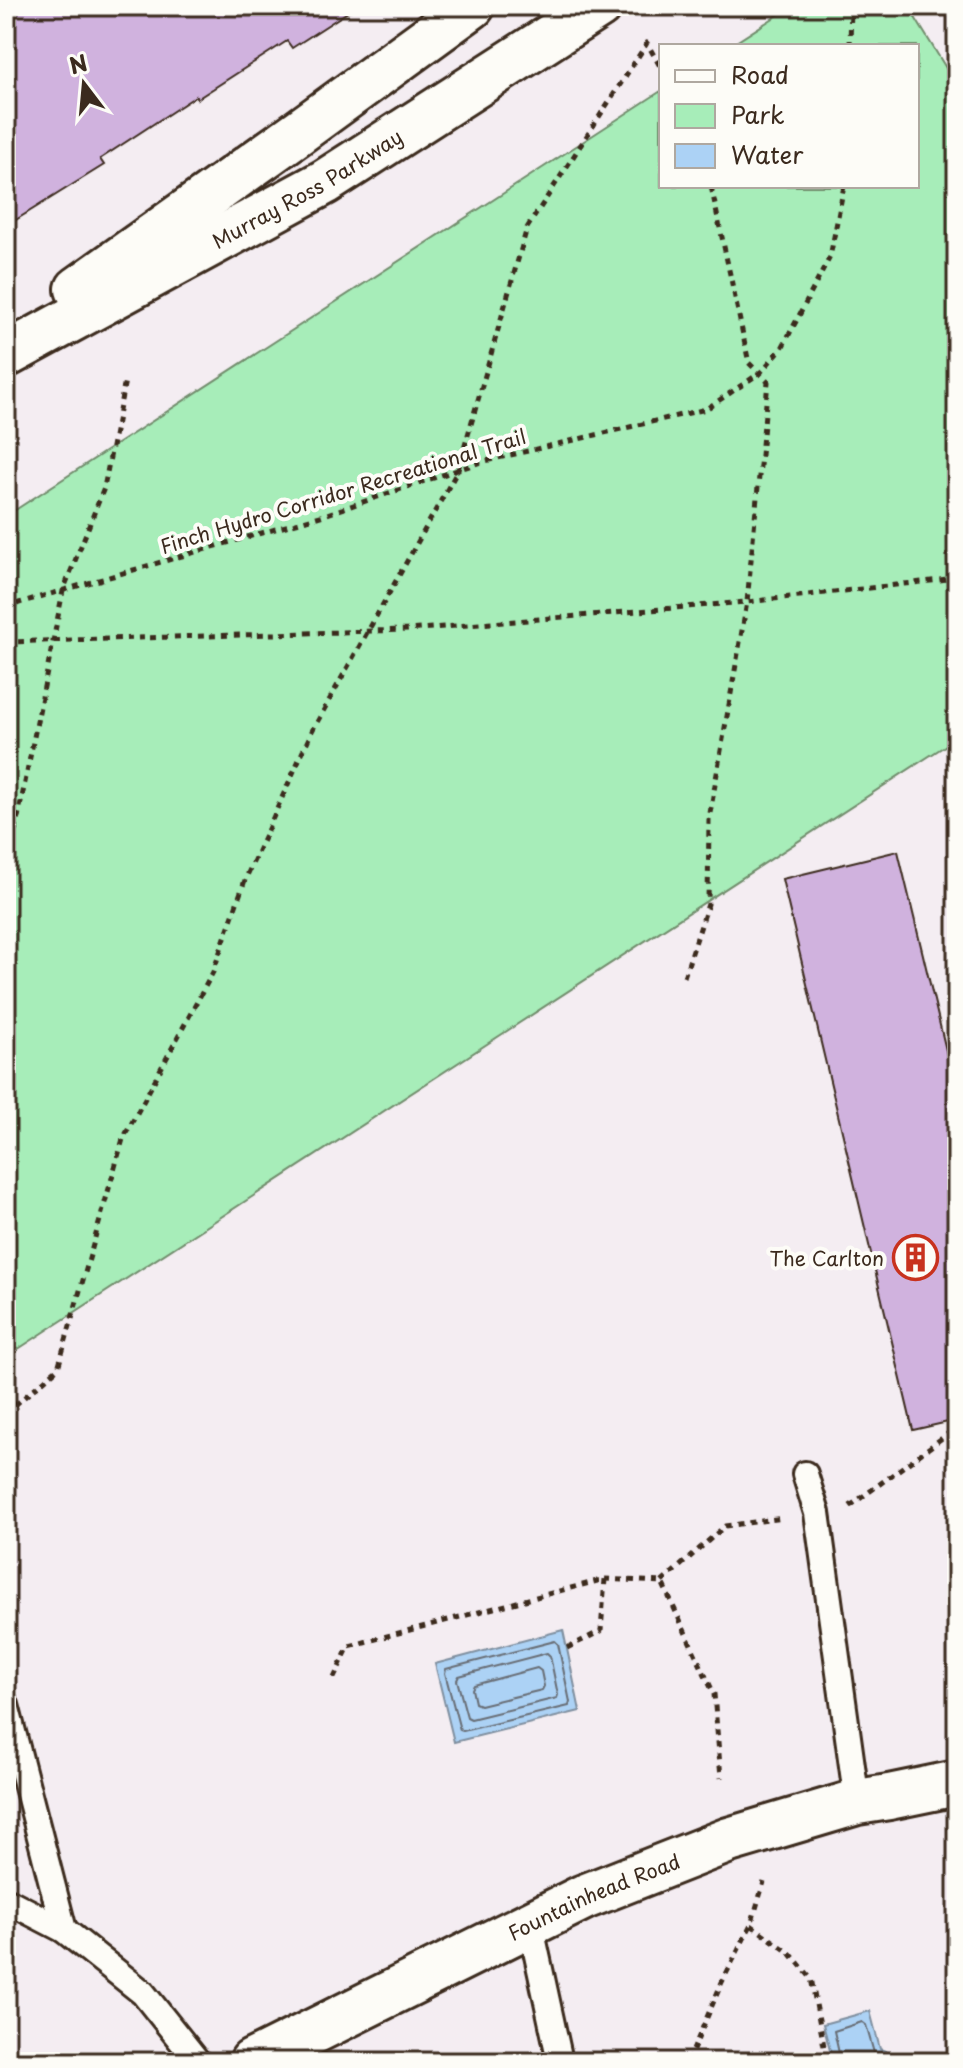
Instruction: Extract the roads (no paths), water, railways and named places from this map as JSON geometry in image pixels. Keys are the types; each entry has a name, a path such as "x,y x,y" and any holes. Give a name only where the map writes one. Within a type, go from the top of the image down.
{"street":[{"name":"Murray Ross Parkway","path":"6,340 472,6"},
{"name":"Murray Ross Parkway","path":"6,355 325,182 599,6"},
{"name":"Fountainhead Road","path":"252,2062 584,1897 729,1840 857,1802 957,1783"}],"lane":[{"path":"805,1474 817,1513 857,1802"},
{"path":"6,1705 64,1930"},
{"path":"6,1900 64,1930 143,1993 198,2062"},
{"path":"530,1923 558,2052 557,2062"}],"water":[{"path":"563,1630 580,1711 454,1742 435,1664"},
{"path":"870,2011 880,2049 900,2057 901,2062 833,2062 823,2024"}],"place":[{"name":"The Carlton","path":"915,1258"}]}
